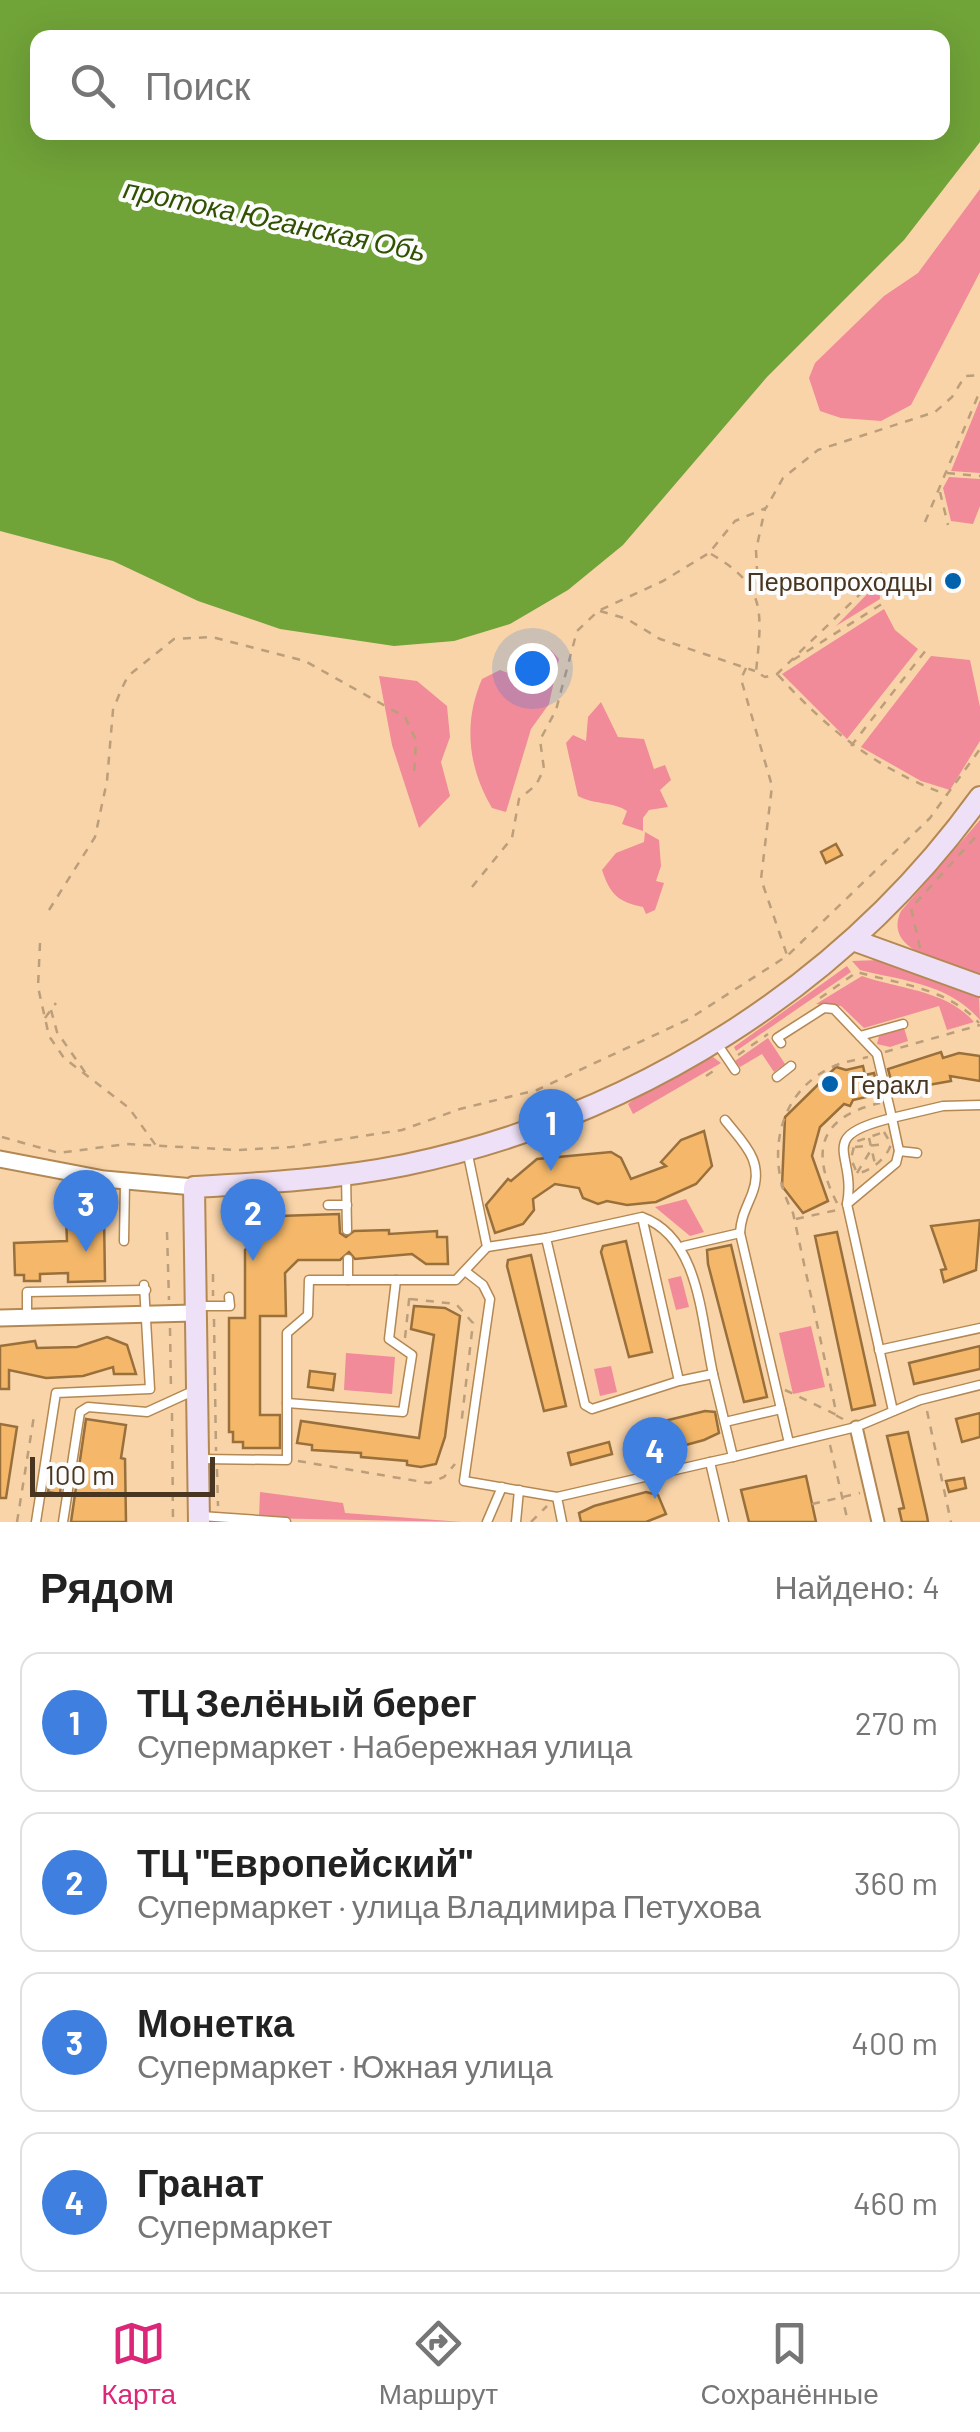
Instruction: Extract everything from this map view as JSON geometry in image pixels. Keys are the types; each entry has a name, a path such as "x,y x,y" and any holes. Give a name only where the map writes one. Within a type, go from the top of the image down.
{"main road":[{"path":"205,1518 207,1459 195,1390 200,1309 194,1187 346,1174 466,1150 560,1117 716,1042 792,992 853,940 945,845 980,797"},
{"path":"853,940 980,986"}],"street":[{"path":"0,1159 125,1181 194,1187"},
{"path":"0,1318 170,1314 200,1309"},
{"path":"856,1427 878,1522"}],"lane":[{"path":"781,1043 777,1038 824,1008 834,1009 877,1054 900,1152 896,1162 847,1204"},
{"path":"860,1036 903,1024"},
{"path":"716,1042 734,1070"},
{"path":"776,1077 791,1066"},
{"path":"892,1410 847,1204 848,1180 842,1152 847,1137 892,1118 943,1106 980,1105"},
{"path":"724,1120 754,1159 756,1177 740,1217 740,1234 789,1443"},
{"path":"466,1150 487,1246"},
{"path":"900,1152 917,1153"},
{"path":"346,1174 347,1230"},
{"path":"124,1241 125,1181"},
{"path":"328,1206 347,1205"},
{"path":"642,1216 679,1382"},
{"path":"207,1459 286,1460 287,1333 308,1316 309,1280 456,1280 487,1246 546,1238 642,1216 655,1221 684,1246 733,1456"},
{"path":"684,1246 740,1234"},
{"path":"546,1238 586,1405 592,1409 713,1374"},
{"path":"348,1260 348,1280"},
{"path":"465,1270 483,1285 490,1299 464,1481 557,1496 856,1427 924,1399 980,1385"},
{"path":"287,1403 403,1412 412,1355 389,1339 396,1280"},
{"path":"28,1318 27,1292 145,1288 150,1389 56,1392 36,1522"},
{"path":"200,1309 230,1306 229,1297"},
{"path":"879,1350 980,1328"},
{"path":"63,1522 80,1412 88,1407 147,1413 195,1390"},
{"path":"725,1422 781,1409"},
{"path":"710,1462 724,1522"},
{"path":"487,1522 502,1488"},
{"path":"516,1522 519,1490"},
{"path":"557,1496 562,1522"},
{"path":"205,1518 286,1522"}],"path":[{"path":"756,672 756,550 766,508 783,478 818,450 936,412 952,397 965,376 980,375"},
{"path":"925,522 980,390"},
{"path":"946,474 980,476"},
{"path":"940,489 948,525"},
{"path":"472,887 512,838 519,799 536,785 544,770 540,740 556,710 578,631 598,611 663,581 709,553 735,521 766,508"},
{"path":"709,553 744,575 758,595"},
{"path":"598,611 627,618 660,639 765,677 777,674 882,574"},
{"path":"787,664 885,602"},
{"path":"49,910 95,837 107,781 114,710 121,690 128,676 174,640 212,637 304,660 324,671 413,726 414,776"},
{"path":"851,746 926,650"},
{"path":"746,668 742,679 772,786 761,878 787,956"},
{"path":"777,674 851,746 887,769 948,796"},
{"path":"2,1137 44,1152 126,1144 158,1148 291,1146 402,1130 460,1109 537,1090 690,1019 787,956 876,874 948,796 980,748"},
{"path":"920,948 911,908 980,832"},
{"path":"40,943 38,987 44,1020 64,1058 129,1108 158,1148"},
{"path":"856,972 883,975 963,1005 980,1024 830,1068 810,1082 781,1122 777,1145 782,1193 793,1213 837,1416 856,1427"},
{"path":"44,1020 56,1004"},
{"path":"51,1010 57,1032 90,1080"},
{"path":"862,1107 878,1178"},
{"path":"867,1129 884,1132 890,1142 888,1154 860,1174 852,1166 852,1147 867,1129"},
{"path":"872,1149 890,1142"},
{"path":"90,1194 124,1231"},
{"path":"167,1232 174,1522"},
{"path":"205,1518 207,1459 200,1309 212,1270"},
{"path":"403,1348 410,1280"},
{"path":"410,1299 456,1304 473,1323 460,1426"},
{"path":"924,1399 951,1522"},
{"path":"17,1522 34,1416"},
{"path":"286,1460 430,1483 455,1467 457,1455"},
{"path":"812,1504 871,1490"},
{"path":"531,1522 542,1508"}],"shaded area":[{"path":"980,189 980,272 911,405 881,421 841,418 820,411 809,378 815,363 884,296 918,273"},
{"path":"980,400 980,473 951,471"},
{"path":"949,477 980,479 980,506 973,524 951,521 943,488"},
{"path":"879,582 880,599 836,626"},
{"path":"884,609 895,630 918,649 847,739 782,674"},
{"path":"551,650 559,659 549,704 531,729 506,812 492,808 473,761 470,728 476,695 482,679 500,670 522,672"},
{"path":"931,656 970,660 980,707 980,741 950,790 921,781 861,747"},
{"path":"379,676 417,681 447,706 450,737 441,762 450,796 419,828 392,745"},
{"path":"601,702 618,737 644,739 654,769 665,765 671,780 660,790 668,807 649,810 643,818 643,831 622,824 627,811 578,796 566,743 573,735 586,741 588,717"},
{"path":"980,820 980,974 937,961 910,947 901,937 898,925 901,911"},
{"path":"645,832 659,840 661,866 656,881 664,883 655,910 646,914 643,907 616,896 602,870 616,853 644,842"},
{"path":"879,960 979,995 980,1020 939,991 860,970 852,961"},
{"path":"847,966 851,972 736,1051 734,1047"},
{"path":"862,976 936,997 963,1011 974,1022 947,1030 939,1006 864,1028 841,1006 816,1004"},
{"path":"904,1028 908,1041 890,1047 877,1044 879,1036"},
{"path":"768,1038 785,1064 774,1072 762,1054 740,1067 735,1061"},
{"path":"713,1057 721,1063 633,1114 628,1104 647,1089"},
{"path":"686,1199 704,1232 690,1236 655,1207"},
{"path":"681,1276 689,1307 676,1310 668,1279"},
{"path":"811,1326 825,1387 793,1394 779,1333"},
{"path":"346,1353 395,1357 392,1394 344,1390"},
{"path":"611,1366 617,1392 600,1396 594,1369"},
{"path":"260,1492 343,1503 345,1513 462,1522 259,1518"}],"water":[{"name":"протока Юганская Обь","path":"0,0 980,0 980,142 904,240 767,377 623,545 568,590 510,624 454,641 394,646 280,629 198,601 113,561 0,531"}],"building":[{"path":"836,844 842,855 826,863 821,852"},
{"path":"941,1052 943,1058 959,1053 980,1056 980,1081 950,1076 951,1081 894,1091 888,1069"},
{"path":"863,1066 865,1075 874,1073 879,1094 853,1100 850,1106 844,1104 820,1127 812,1156 828,1201 803,1213 782,1186 785,1117 836,1067 846,1070"},
{"path":"704,1131 712,1166 696,1184 656,1202 627,1205 607,1201 598,1204 583,1198 579,1188 555,1184 533,1199 534,1210 523,1224 495,1233 486,1205 508,1179 511,1181 537,1159 611,1152 621,1158 631,1179 666,1166 661,1162 681,1140"},
{"path":"339,1214 340,1233 346,1237 354,1231 437,1231 437,1237 447,1237 448,1264 426,1264 412,1254 355,1259 349,1252 340,1260 298,1260 285,1273 286,1316 260,1316 260,1415 280,1415 280,1448 243,1448 243,1442 233,1442 233,1432 229,1432 229,1318 245,1318 245,1250 279,1216"},
{"path":"66,1216 104,1216 105,1281 68,1282 68,1273 40,1274 40,1281 24,1281 24,1275 15,1275 14,1243 67,1241"},
{"path":"980,1220 976,1270 944,1282 941,1270 946,1269 931,1226"},
{"path":"837,1232 875,1405 852,1410 815,1236"},
{"path":"626,1241 652,1352 629,1357 601,1252 603,1246"},
{"path":"731,1245 767,1397 744,1402 708,1264 707,1250"},
{"path":"531,1255 566,1406 544,1411 507,1266 508,1260"},
{"path":"414,1306 445,1308 460,1316 445,1437 436,1464 407,1465 407,1461 361,1457 361,1453 312,1450 312,1445 297,1443 301,1421 419,1438 434,1335 411,1329"},
{"path":"107,1337 127,1345 136,1374 114,1374 113,1367 83,1376 46,1378 9,1370 9,1389 0,1389 0,1346 35,1341 37,1348 77,1347"},
{"path":"980,1346 980,1369 914,1384 909,1363"},
{"path":"310,1371 335,1374 333,1390 308,1387"},
{"path":"715,1412 719,1433 704,1440 653,1454 641,1452 635,1442 633,1432 644,1426"},
{"path":"980,1413 980,1437 962,1442 956,1419"},
{"path":"86,1419 126,1425 121,1458 125,1459 126,1522 71,1522"},
{"path":"0,1424 17,1427 6,1498 0,1498"},
{"path":"908,1432 928,1522 902,1522 899,1509 904,1508 887,1436"},
{"path":"609,1442 612,1454 571,1465 568,1453"},
{"path":"51,1475 62,1476 60,1494 48,1492"},
{"path":"806,1476 816,1522 749,1522 741,1490"},
{"path":"964,1478 966,1488 949,1492 946,1481"},
{"path":"646,1492 658,1495 666,1514 646,1522 581,1522 579,1513 594,1506"}],"place":[{"name":"Первопроходцы","path":"953,581"},
{"name":"Геракл","path":"830,1084"},
{"name":"ТЦ Зелёный берег","path":"551,1171"},
{"name":"Монетка","path":"86,1252"},
{"name":"ТЦ \"Европейский\"","path":"253,1261"},
{"name":"Гранат","path":"655,1499"}]}
